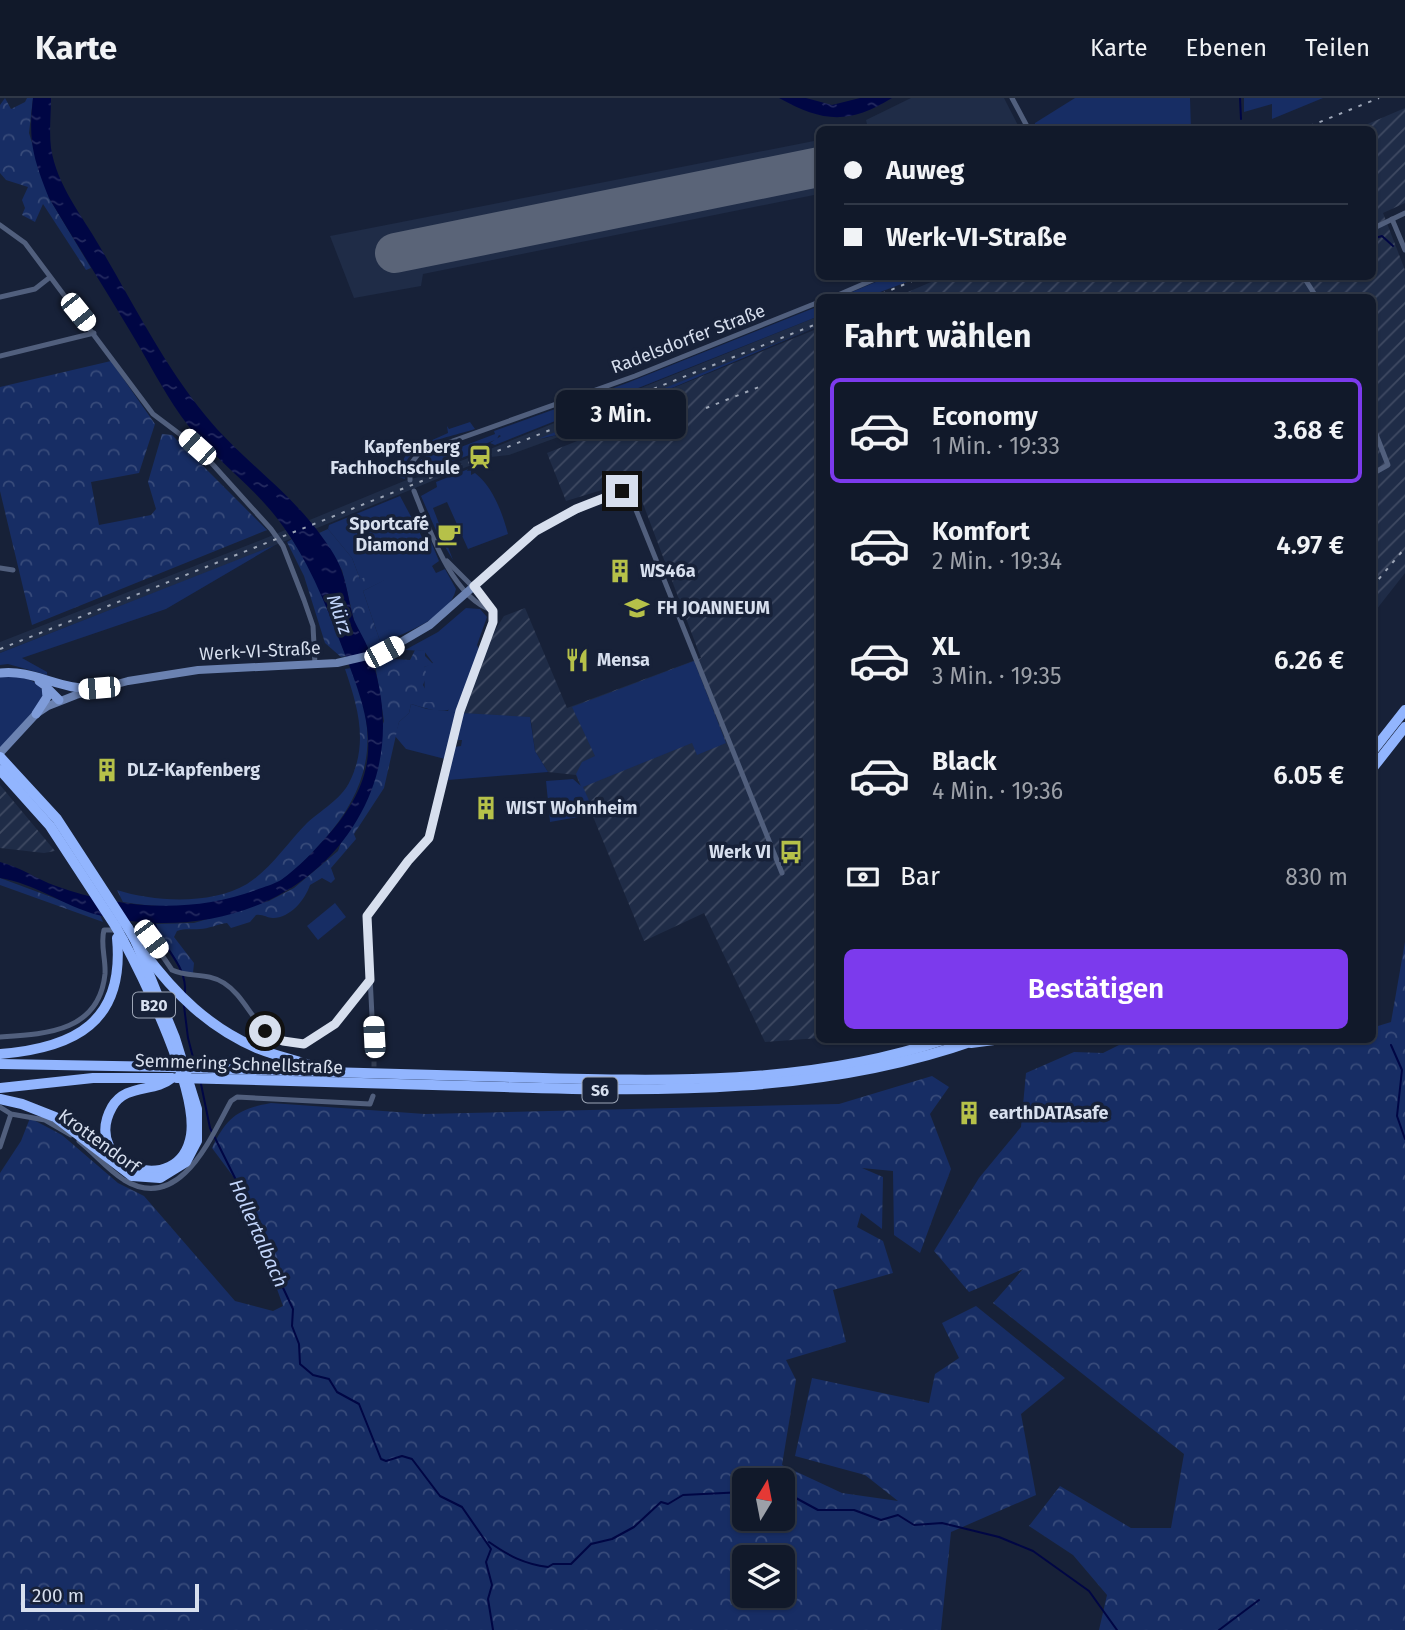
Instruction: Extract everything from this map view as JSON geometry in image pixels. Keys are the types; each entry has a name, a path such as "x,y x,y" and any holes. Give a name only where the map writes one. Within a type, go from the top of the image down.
{"highway":[{"path":"1376,747 1405,710"},
{"path":"1376,764 1405,727"},
{"path":"0,1054 51,1047 76,1037 92,1025 113,991 120,939 116,927 80,868 1,760"},
{"name":"B20","path":"1,760 36,793 93,870 136,942 177,1073"},
{"name":"B20","path":"120,939 152,999 177,1073"},
{"path":"136,942 177,994 195,1010 246,1043 328,1072"},
{"name":"Semmering Schnellstraße","path":"216,1074 328,1072 706,1079 770,1074 853,1062 931,1043"},
{"name":"Semmering Schnellstraße","path":"0,1064 602,1090 709,1089 773,1084 858,1072 964,1043"},
{"path":"177,1073 191,1118 186,1149 177,1160 160,1170 141,1171 128,1166 116,1156 108,1143 106,1129 111,1108 132,1090 165,1084 177,1073"},
{"path":"0,1099 55,1117 77,1131 125,1173 153,1179 181,1167 197,1141 197,1109 177,1073"},
{"name":"Semmering Schnellstraße","path":"0,1088 93,1078 177,1073"}],"main road":[{"name":"Werk-VI-Straße","path":"1,760 36,714 60,701 99,688 162,673 337,663 384,652 422,631 474,586"},
{"path":"0,673 35,677 61,695 60,701"},
{"path":"51,686 78,690 99,688"},
{"path":"36,714 51,686"}],"street":[{"path":"1012,98 1027,126"},
{"path":"1376,227 1405,213"},
{"path":"1392,219 1405,250"},
{"path":"0,225 22,240 153,414 197,447 279,541 293,570 313,626 315,664"},
{"path":"0,298 35,289 50,278"},
{"path":"840,294 872,280"},
{"name":"Radelsdorfer Straße","path":"410,480 410,465 419,453 489,429 816,304"},
{"path":"0,356 94,333"},
{"path":"1376,435 1388,466 1376,472"},
{"path":"414,491 447,561 467,593 493,610"},
{"name":"Werk-VI-Straße","path":"474,586 540,528 617,491 629,495 782,873"},
{"path":"374,1056 367,916 408,861 429,838 460,711 493,622 493,610 474,586 447,561"},
{"path":"0,568 13,570"},
{"path":"0,1037 46,1034 67,1028 82,1018 100,994 104,981 104,930 141,933 151,939 166,964 176,972 205,974 223,982 234,990 265,1031 294,1044 304,1044 335,1024 370,980"},
{"name":"Krottendorf","path":"0,1107 11,1114 30,1115 64,1130 107,1168 138,1185 164,1185 183,1176 193,1167 231,1101 244,1096 370,1104 373,1096"},
{"path":"0,1147 11,1114"}],"shaded area":[{"path":"911,98 1004,98 1018,126 867,126 866,120"},
{"path":"1405,108 1405,203 1383,213 1405,270 1405,573 1376,610 1376,294 903,294 936,280 1376,280 1376,126 1363,126"},
{"path":"816,141 816,195 423,274 421,286 354,298 330,236"},
{"path":"816,317 816,327 542,439 582,428 610,424 610,428 564,435 509,455 491,457 234,562 0,653 0,642 404,481 426,475"},
{"path":"816,329 816,1038 765,1042 704,913 644,941 576,775 548,772 535,751 531,720 462,713 482,651 504,616 525,608 567,708 701,658 636,485 615,486 566,501 547,453 610,428 610,414"},
{"path":"0,785 55,851 44,853 0,848"}],"green space":[{"path":"5,98 11,109 25,102 27,98 33,98 29,133 49,198 91,268 86,270 43,204 35,222 22,215 25,208 22,200 28,187 6,180 0,173 0,105"},
{"path":"1075,98 1190,98 1191,126 1034,126 1035,123"},
{"path":"1244,98 1323,98 1272,119 1272,104 1244,112"},
{"path":"880,280 912,280 875,294 847,294"},
{"path":"816,307 816,317 495,445 490,443 495,440 483,445 483,450 415,475 417,464 428,455 444,450 445,453 495,434 494,431 627,383"},
{"path":"816,327 610,414 610,424 538,439"},
{"path":"111,361 155,424 139,473 91,482 99,525 151,515 156,509 148,482 162,434 172,435 267,530 32,625 0,491 0,387"},
{"path":"470,422 475,429 440,439 417,450 404,467 405,479 392,475 410,450 448,433 447,426 449,429"},
{"path":"471,468 471,475 475,473 481,478 491,492 508,534 468,549 447,502 433,508 453,560 438,535 421,496 437,487 436,482"},
{"path":"400,496 423,539 430,539 439,561 432,566 436,573 445,569 456,589 452,599 436,616 381,644 363,591 384,580 360,579 352,558 328,529 329,525"},
{"path":"328,529 352,558 360,579 380,572 385,580 363,591 381,644 369,650 355,624 342,570 319,533"},
{"path":"292,539 316,578 346,656 341,657 325,643 304,576 287,542"},
{"path":"275,545 166,609 22,658 47,672 47,675 8,664 0,665 0,653"},
{"path":"466,608 480,609 487,617 477,645 479,649 462,693 445,759 406,749 395,736 399,722 409,713 411,704 448,711 452,702 425,702 424,667 433,663 424,651 405,650 438,632"},
{"path":"415,650 425,651 425,656 433,664 424,667 427,675 423,685 429,696 425,702 453,702 454,708 427,709 411,704 409,713 399,722 384,788 354,834 356,839 331,868 335,879 331,883 322,878 310,885 296,907 279,917 256,915 250,922 231,928 227,923 203,929 177,931 174,937 194,963 193,973 183,973 161,938 156,924 194,923 269,901 294,888 338,851 384,721 375,664 392,659 410,660"},
{"path":"694,661 726,743 697,755 692,743 583,787 595,814 550,822 546,781 573,779 581,786 576,774 582,762 595,756 572,707"},
{"path":"351,668 366,716 366,759 352,801 339,821 308,857 280,881 244,897 183,906 123,902 117,890 165,899 200,898 233,891 256,878 307,823 341,794 349,783 359,754 357,711 345,669"},
{"path":"0,677 19,677 31,681 44,693 35,710 0,748"},
{"path":"462,713 530,717 535,751 548,772 448,780 454,747 461,746 462,740 456,740"},
{"path":"0,878 100,915 103,922 0,885"},
{"path":"335,903 346,917 318,940 307,926"},
{"path":"1405,942 1405,1630 1099,1630 1107,1595 1073,1555 1029,1526 1060,1486 1131,1528 1171,1528 1184,1454 993,1303 1023,1269 969,1292 934,1251 979,1178 1021,1127 1026,1073 1074,1052 1103,1053 1123,1043 1376,1043 1376,1025 1391,1022"},
{"path":"932,1076 949,1087 930,1114 951,1169 920,1253 894,1235 893,1171 862,1168 883,1177 882,1229 861,1213 857,1227 883,1241 893,1273 833,1290 846,1342 786,1360 796,1380 782,1465 788,1468 732,1468 732,1531 795,1531 795,1471 842,1493 898,1501 865,1475 795,1456 812,1378 929,1403 935,1374 959,1358 942,1323 976,1306 1065,1378 1021,1414 1036,1495 951,1532 941,1630 0,1630 0,1173 21,1141 30,1118 62,1135 118,1183 144,1196 235,1301 273,1311 283,1306 241,1187 212,1148 223,1129 242,1112 271,1103 425,1114 839,1104"}],"water":[{"name":"Mürz","path":"33,98 51,98 51,148 59,175 71,200 176,375 218,430 304,514 335,556 344,578 354,620 368,648 380,692 383,736 375,779 357,820 335,851 308,876 277,896 244,910 209,919 172,923 135,922 98,915 25,885 0,878 0,862 80,894 156,906 206,903 231,898 272,884 294,870 329,834 348,809 361,785 367,761 368,738 365,715 349,666 311,573 293,542 272,512 202,442 181,416 49,198 33,149"},
{"path":"779,98 806,98 832,105 860,98 892,98 862,113 836,117 809,112"}],"waterway":[{"path":"1240,98 1241,119"},
{"path":"1376,238 1382,236 1393,246"},
{"name":"Hollertalbach","path":"155,924 182,974 185,993"},
{"name":"Hollertalbach","path":"184,1006 195,1065"},
{"path":"1391,1045 1402,1070 1397,1116 1405,1139"},
{"name":"Hollertalbach","path":"201,1084 210,1128 269,1246 269,1258 293,1309 292,1326 299,1344 300,1364 313,1375 329,1379 337,1392 359,1404 381,1459 386,1461 402,1456 412,1459 440,1496 462,1507 491,1549 486,1562 492,1585 488,1599 493,1630"},
{"path":"489,1542 531,1564 548,1567 553,1564 571,1564 591,1544 612,1539 634,1527 661,1502 668,1504 683,1495 732,1493"},
{"path":"795,1498 818,1510 854,1510 881,1520 898,1515 914,1525 942,1523 999,1537 1033,1551 1089,1591 1117,1630"},
{"path":"1219,1630 1259,1600"}],"runway":[{"path":"395,253 816,168"}],"tunnel":[{"path":"374,1056 374,1074"}],"railway":[{"path":"1310,126 1379,98"},
{"path":"881,294 915,280"},
{"path":"0,649 816,324"},
{"path":"706,408 759,387"},
{"path":"1376,582 1405,548"}],"place":[{"name":"Kapfenberg Fachhochschule","path":"480,457"},
{"name":"Sportcafé Diamond","path":"449,534"},
{"name":"WS46a","path":"620,571"},
{"name":"FH JOANNEUM","path":"637,608"},
{"name":"Mensa","path":"577,660"},
{"name":"DLZ-Kapfenberg","path":"107,770"},
{"name":"WIST Wohnheim","path":"486,808"},
{"name":"Werk VI","path":"791,852"},
{"name":"earthDATAsafe","path":"969,1113"}],"route":[{"path":"265,1031 283,1041 304,1044 335,1024 370,980 365,925 367,916 408,861 429,838 456,724 480,651 493,622 493,611 474,586 536,531 576,509 622,491"}]}
